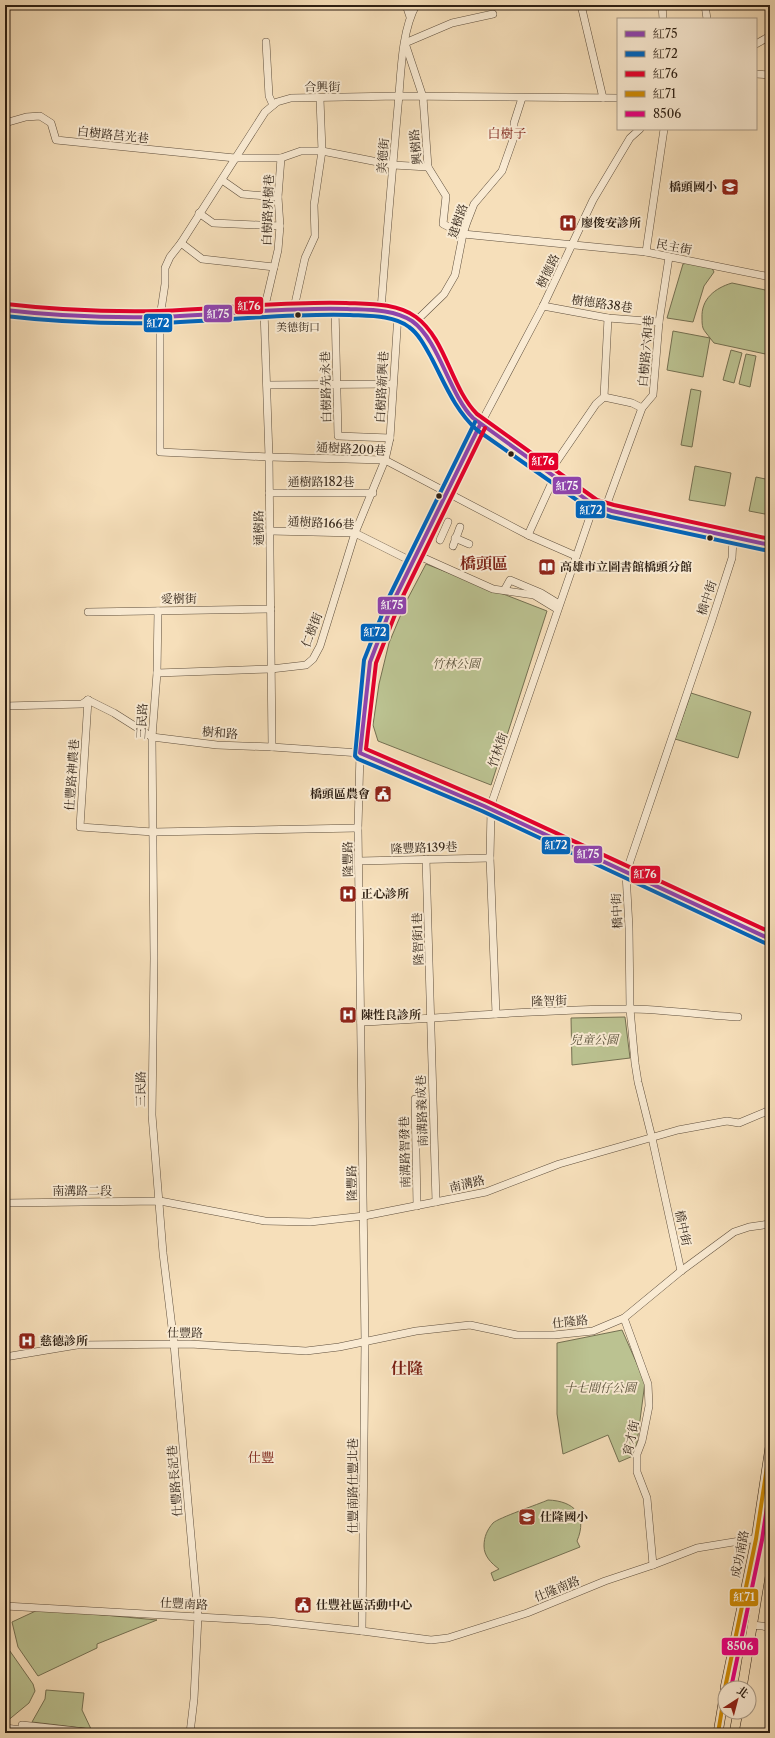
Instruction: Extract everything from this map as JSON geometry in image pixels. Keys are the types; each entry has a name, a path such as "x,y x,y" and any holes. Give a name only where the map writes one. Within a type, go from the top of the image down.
{"main road":[{"name":"成功南路","path":"727,1680 756,1539 770,1447"},
{"name":"成功南路","path":"743,1680 770,1518"},
{"name":"成功南路","path":"718,1733 720,1720"},
{"path":"734,1732 736,1720"}],"street":[{"path":"406,5 410,17"},
{"name":"美德街","path":"381,310 399,96 405,43 410,17 416,5"},
{"path":"581,5 603,98"},
{"path":"662,5 663,18"},
{"path":"705,5 707,18"},
{"path":"405,43 452,22 493,14"},
{"path":"757,43 770,36"},
{"path":"266,42 269,96 273,105"},
{"name":"興樹路","path":"405,43 422,97 428,167 446,196 443,224 463,234"},
{"path":"757,74 770,75"},
{"name":"合興街","path":"160,317 165,284 165,268 170,257 181,243 265,112 277,102 291,98 399,96 617,98"},
{"path":"294,308 305,258 315,236 314,205 322,151 320,98"},
{"name":"建樹路","path":"414,323 444,294 456,275 463,234 474,204 502,171 514,137 514,123 522,98"},
{"name":"白樹路莒光巷","path":"5,123 26,117 40,116 51,122 56,140 235,158"},
{"name":"樹德路","path":"480,425 543,306 593,200 630,138 639,130"},
{"path":"646,252 664,130"},
{"path":"235,158 281,158 301,151 322,151 393,165 428,167"},
{"name":"白樹路界樹巷","path":"264,310 274,267 280,226 278,197 281,158"},
{"path":"222,180 242,194 278,197"},
{"path":"199,213 213,224 280,226"},
{"name":"民主街","path":"463,234 646,252 770,277"},
{"path":"181,243 202,259 274,267"},
{"name":"白樹路六和巷","path":"604,509 642,408 652,396 659,322 669,257"},
{"name":"樹德路38巷","path":"543,306 608,318 659,322"},
{"path":"5,310 89,316 160,317 294,308 381,310 398,314 414,323 425,336 466,412 480,425 594,505 604,509 651,520 770,545"},
{"name":"白樹路先永巷","path":"335,308 338,436 390,438"},
{"name":"通樹路","path":"264,310 269,457 272,747"},
{"name":"白樹路新興巷","path":"385,460 390,438 398,314"},
{"name":"通樹路200巷","path":"160,317 160,452 385,460 447,494 528,535 576,556"},
{"path":"528,535 551,476 596,404 604,397 608,318"},
{"path":"267,385 393,384"},
{"path":"604,397 632,403 642,408"},
{"name":"隆豐路","path":"365,1342 358,828 360,753 370,662 394,600 480,425"},
{"name":"仁樹街","path":"157,673 271,669 306,665 312,659 320,646 355,533 385,460"},
{"name":"通樹路182巷","path":"269,493 372,493"},
{"name":"竹林街","path":"496,1014 490,858 491,810 493,799 558,606 594,505"},
{"path":"440,540 448,522"},
{"path":"460,527 454,542 469,544"},
{"name":"通樹路166巷","path":"270,531 355,533 413,562"},
{"name":"橋中街","path":"681,1271 652,1138 638,1082 630,1009 629,928 626,873 732,558 733,538"},
{"path":"417,555 493,589 535,593"},
{"path":"506,589 510,580 558,606"},
{"name":"愛樹街","path":"88,612 270,609"},
{"name":"三民路","path":"158,611 157,673 152,737 154,958 152,1115 166,1281 174,1344"},
{"path":"5,706 82,704 88,700"},
{"name":"樹和路","path":"88,700 114,713 152,737 217,745 360,753 491,810 770,939"},
{"name":"仕豐路神農巷","path":"88,700 80,827 152,832"},
{"path":"152,832 358,828"},
{"name":"隆豐路139巷","path":"359,862 426,858 490,858"},
{"name":"隆智街1巷","path":"426,858 431,1019"},
{"name":"隆智街","path":"361,1022 496,1014 630,1009 738,1017"},
{"name":"南溝路義成巷","path":"431,1019 436,1202"},
{"name":"南溝路智發巷","path":"415,1099 417,1206"},
{"name":"南溝路","path":"160,1201 265,1221 310,1222 364,1216 486,1192 552,1166 678,1130 727,1121 739,1123 770,1110"},
{"name":"南溝路二段","path":"5,1202 160,1201"},
{"name":"仕隆路","path":"365,1342 416,1331 470,1325 517,1335 554,1335 593,1331 624,1318 681,1271 734,1232 749,1227 770,1224"},
{"name":"育才街","path":"624,1318 648,1384 648,1406 642,1441 637,1454 637,1472 647,1498 653,1565"},
{"name":"仕豐路","path":"5,1357 77,1345 224,1345 306,1351 365,1342"},
{"name":"仕豐南路仕豐北巷","path":"362,1631 365,1342"},
{"name":"仕豐路長記巷","path":"174,1344 198,1616 194,1699 190,1733"},
{"name":"仕隆南路","path":"362,1631 431,1640 448,1638 527,1613 605,1581 697,1548 768,1536"},
{"name":"仕豐南路","path":"5,1606 198,1616 362,1631"},
{"path":"752,1625 770,1627"},
{"path":"22,1725 45,1731"},
{"path":"5,1728 54,1732 94,1733"},
{"path":"734,1732 745,1733"}],"green space":[{"path":"693,262 712,268 714,272 704,286 693,322 667,318 683,264"},
{"path":"732,283 770,291 770,355 714,343 705,332 702,322 702,311 710,295 715,291"},
{"path":"673,331 710,338 703,377 667,370"},
{"path":"731,350 742,353 734,383 723,380"},
{"path":"746,354 756,356 750,387 739,384"},
{"path":"691,389 701,391 692,447 681,445"},
{"path":"695,466 731,473 725,506 689,500"},
{"path":"756,477 770,480 770,515 749,511"},
{"name":"竹林公園","path":"426,564 547,611 491,785 378,741 373,725 379,684 389,643 407,600"},
{"path":"691,693 751,712 738,758 675,739"},
{"name":"兒童公園","path":"625,1017 630,1058 572,1065 571,1018"},
{"name":"十七間仔公園","path":"622,1330 645,1382 637,1443 633,1456 619,1462 608,1435 563,1454 557,1414 557,1343"},
{"path":"548,1500 565,1503 576,1511 580,1517 581,1524 577,1541 580,1547 494,1581 491,1573 499,1569 488,1559 484,1550 486,1534 489,1528 496,1521"},
{"path":"40,1609 157,1620 97,1644 97,1648 38,1676 18,1647 12,1622"},
{"path":"5,1644 33,1684 35,1691 29,1703 6,1722"},
{"path":"46,1690 84,1693 82,1710 91,1729 32,1722 45,1699"}],"transit line":[{"name":"紅76","path":"6,304 63,309 121,311 159,311 276,304 323,303 374,304 400,309 409,312 416,317 426,326 435,338 461,391 477,414 597,500 770,539"},
{"name":"紅75","path":"5,310 63,315 121,317 159,317 276,310 323,309 372,310 397,314 412,321 430,341 457,395 473,418 594,505 612,511 770,545"},
{"name":"紅72","path":"5,316 63,321 121,323 159,323 278,316 326,315 373,316 396,320 409,327 419,337 457,405 469,422 477,430 591,510 611,517 769,551"},
{"name":"紅72","path":"475,422 389,597 364,660 355,756 358,759 482,811 767,944"},
{"name":"紅75","path":"480,425 394,600 370,662 360,753 484,806 770,939"},
{"name":"紅76","path":"485,428 400,602 376,663 366,749 487,801 770,932"},
{"name":"紅71","path":"727,1680 756,1539 770,1447"},
{"name":"8506","path":"733,1680 762,1540 770,1487"},
{"name":"紅71","path":"718,1733 720,1720"}],"place":[{"name":"橋頭國小","path":"730,187"},
{"name":"廖俊安診所","path":"568,223"},
{"name":"美德街口","path":"298,315"},
{"name":"高雄市立圖書館橋頭分館","path":"547,567"},
{"name":"橋頭區農會","path":"383,794"},
{"name":"正心診所","path":"348,894"},
{"name":"陳性良診所","path":"348,1015"},
{"name":"慈德診所","path":"27,1341"},
{"name":"仕隆國小","path":"527,1517"},
{"name":"仕豐社區活動中心","path":"303,1605"}],"district":[{"name":"白樹子","path":"507,133"},
{"name":"橋頭區","path":"484,563"},
{"name":"仕隆","path":"407,1368"},
{"name":"仕豐","path":"261,1457"}]}
